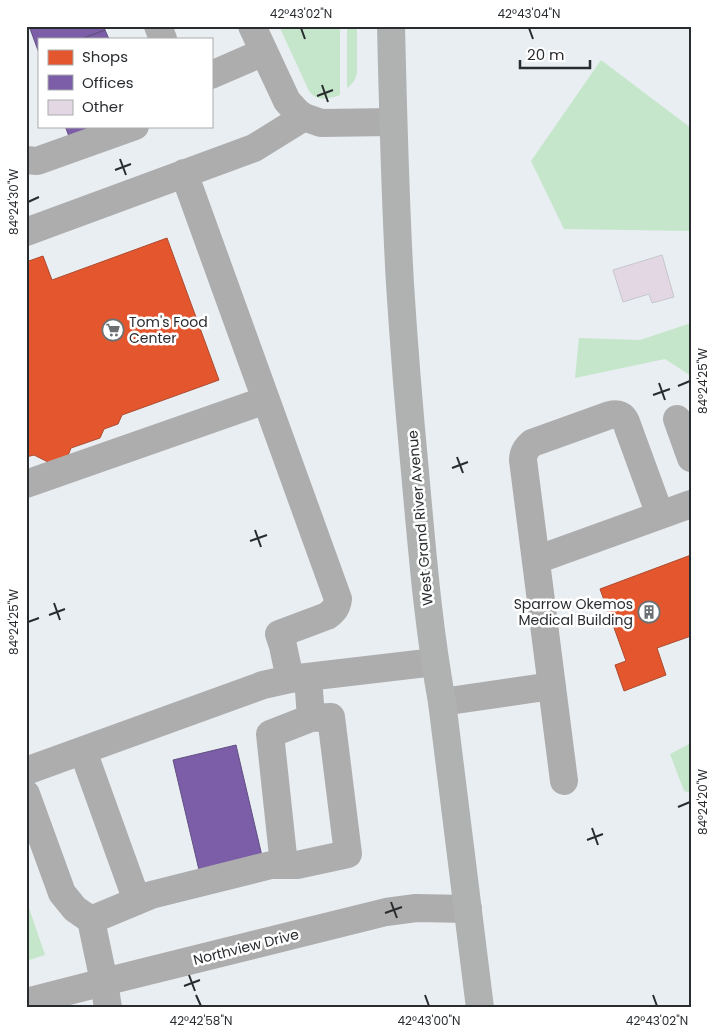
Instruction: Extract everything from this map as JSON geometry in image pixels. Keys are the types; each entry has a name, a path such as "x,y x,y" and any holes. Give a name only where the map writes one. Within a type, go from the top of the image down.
{"main road":[{"name":"West Grand River Avenue","path":"392,26 393,122 400,283 410,416 435,662 442,702 480,1008"}],"street":[{"path":"158,26 163,38"},
{"path":"252,26 287,101 292,108 304,117 321,123 393,122"},
{"path":"212,75 264,52"},
{"path":"26,232 254,148 304,117"},
{"path":"26,160 37,162 129,128"},
{"path":"184,173 338,598 334,611 328,616 278,634 299,678 311,718"},
{"path":"26,484 266,400"},
{"path":"564,781 523,456 528,446 541,440 610,415 620,415 626,422 660,515"},
{"path":"677,419 691,458"},
{"path":"536,560 691,504"},
{"path":"26,772 263,685 299,678 435,662"},
{"path":"442,702 552,686"},
{"path":"91,920 151,895 271,865 284,865 297,865 348,854 331,717 311,718 270,734 284,865"},
{"path":"83,751 138,901"},
{"path":"26,794 62,893 75,909 91,920 106,995"},
{"name":"Northview Drive","path":"26,1002 106,995 386,912 416,908 468,909"}],"green space":[{"path":"279,26 340,26 340,95 319,98 309,91"},
{"path":"347,26 357,26 357,74 348,88 347,85"},
{"path":"601,60 691,128 691,231 564,229 531,161"},
{"path":"691,323 691,376 665,359 575,378 579,338 640,340"},
{"path":"691,743 691,793 684,791 670,754"},
{"path":"26,899 45,955 26,961"}],"building: Shops":[{"name":"Tom's Food Center","path":"167,238 219,380 122,415 118,424 104,429 100,438 71,448 67,458 52,464 34,455 26,457 26,262 43,256 52,280"},
{"name":"Sparrow Okemos Medical Building","path":"691,555 691,636 657,648 666,675 624,691 615,665 626,661 600,589"}],"building: Offices":[{"path":"29,26 104,26 105,30 84,38 38,38 38,50"},
{"path":"105,30 109,38 84,38"},
{"path":"66,128 100,128 70,139"},
{"path":"236,745 262,856 199,870 173,760"}],"building: Other":[{"path":"662,255 674,297 652,303 649,294 623,302 613,270"}],"place":[{"name":"Tom's Food Center","path":"113,330"},
{"name":"Sparrow Okemos Medical Building","path":"649,612"}]}
